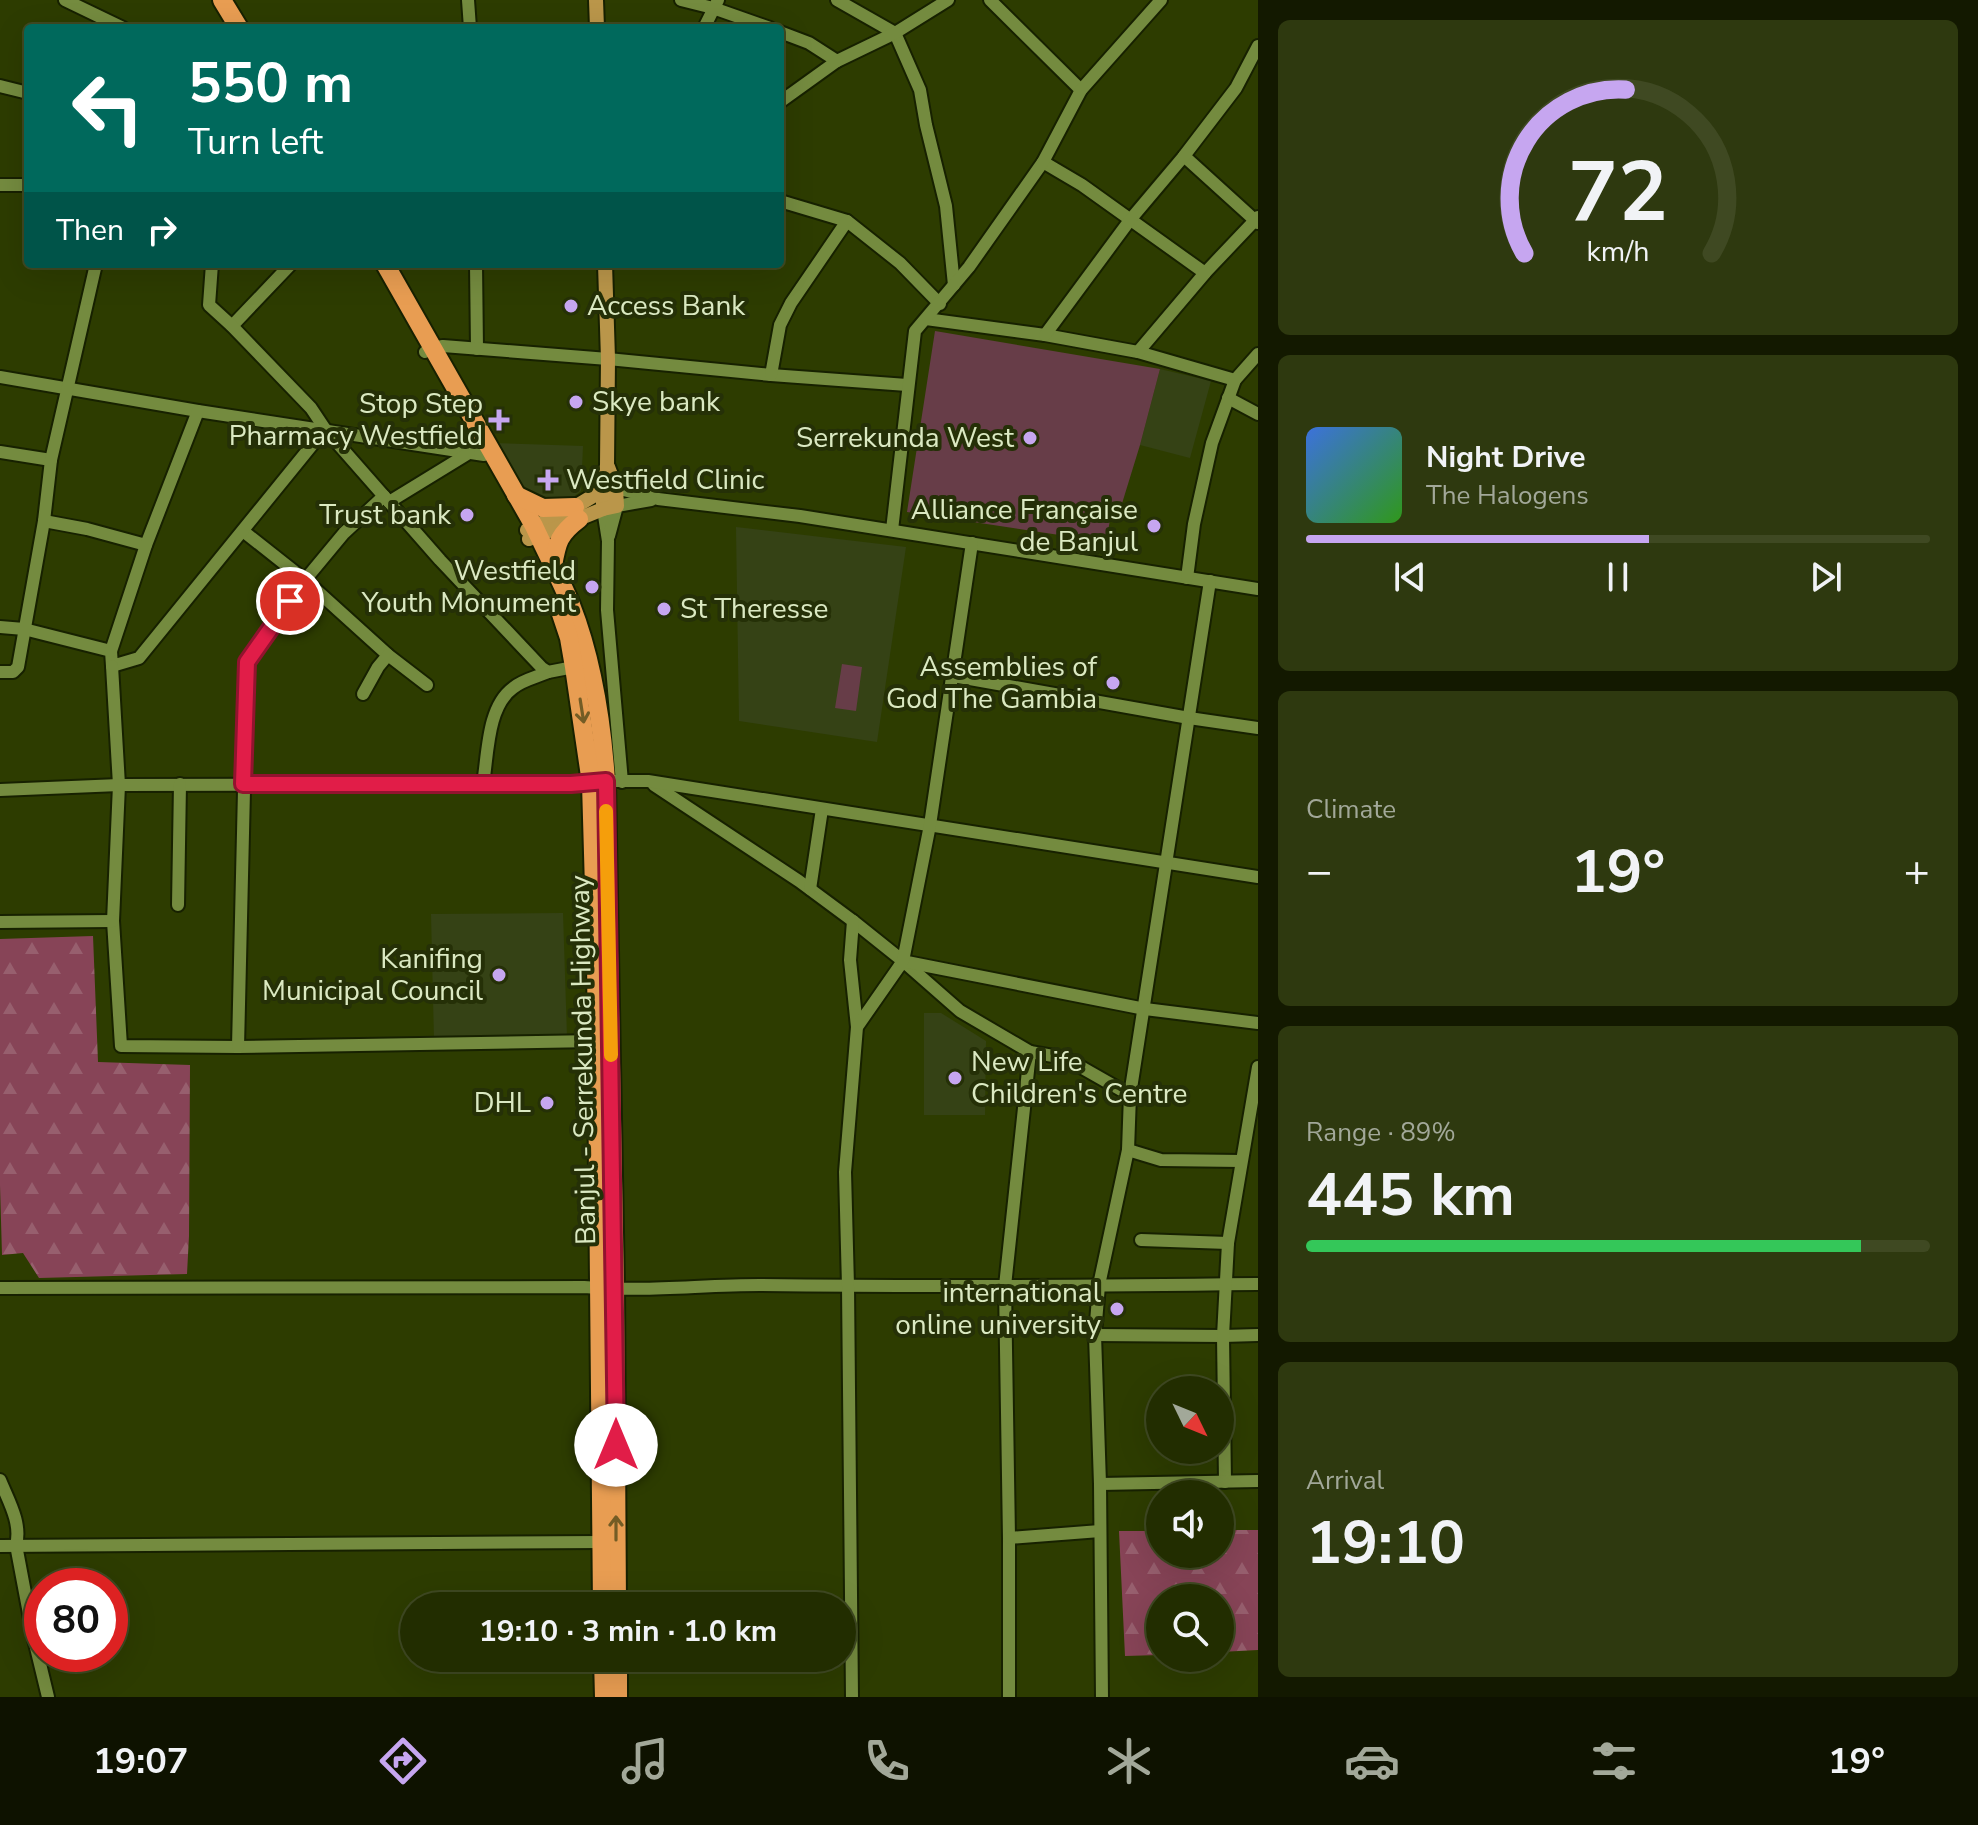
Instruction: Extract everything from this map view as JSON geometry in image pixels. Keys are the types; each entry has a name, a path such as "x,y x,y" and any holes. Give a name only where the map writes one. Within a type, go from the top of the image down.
{"highway":[{"path":"222,0 237,24"},
{"path":"232,0 247,24"},
{"path":"377,268 516,494 531,533"},
{"path":"387,268 429,350 476,454 531,533"},
{"path":"516,494 543,508 577,513 560,537 553,566"},
{"name":"Banjul - Serrekunda Highway","path":"531,533 553,566 585,647 599,712 606,782 607,1288 602,1592"},
{"name":"Banjul - Serrekunda Highway","path":"531,533 569,638 606,782 596,1041 617,1592"},
{"path":"603,1672 604,1697"},
{"path":"618,1672 618,1697"}],"main road":[{"path":"596,0 597,24"},
{"path":"531,533 577,513 610,507 605,268"},
{"path":"577,513 609,489"}],"street":[{"path":"65,0 115,24"},
{"path":"468,0 470,24"},
{"path":"681,0 716,4 761,24"},
{"path":"837,0 895,33 920,90 946,206 954,285"},
{"path":"784,99 837,61 895,33 948,0"},
{"path":"990,0 1081,90"},
{"path":"892,530 915,331 969,267 1043,162 1081,90 1161,0"},
{"path":"706,24 716,4"},
{"path":"784,34 809,43 837,61"},
{"path":"1045,335 1130,220 1236,88 1258,46"},
{"path":"0,86 24,92"},
{"path":"1138,352 1205,273 1257,220 1184,156"},
{"path":"1043,162 1082,185 1205,273"},
{"path":"0,185 24,185"},
{"path":"784,202 847,221 900,263 940,304"},
{"path":"771,375 780,325 791,303 847,221"},
{"path":"0,672 13,672 18,667 44,521 51,460 95,268"},
{"path":"212,268 209,305 311,408 325,429 440,560 548,672"},
{"path":"232,326 287,268"},
{"path":"476,268 477,349"},
{"path":"926,319 1045,335 1138,352 1235,380"},
{"path":"429,350 443,346 907,385"},
{"path":"1187,578 1194,524 1212,443 1235,380 1258,354"},
{"path":"0,377 476,454"},
{"path":"1228,398 1258,414"},
{"path":"198,411 146,545 111,651 119,785 113,921 121,1046 596,1041"},
{"path":"112,666 139,658 325,429"},
{"path":"0,452 51,460"},
{"path":"238,1047 247,662 305,580 344,533 387,499 476,454"},
{"path":"609,489 658,499 892,530 1258,589"},
{"path":"606,782 610,507 658,499"},
{"path":"44,521 146,545"},
{"path":"243,531 427,685"},
{"path":"857,1027 903,961 930,825 972,543"},
{"path":"1102,1697 1095,1335 1099,1285 1128,1150 1130,1095 1210,581"},
{"path":"0,627 24,629 111,651"},
{"path":"363,694 388,655"},
{"path":"483,784 495,712 502,697 515,686 548,672 574,667"},
{"path":"953,676 1258,728"},
{"path":"648,781 810,889 903,961 960,1011 1030,1052 1065,1058 1130,1095"},
{"path":"0,790 180,784 648,781 1258,877"},
{"path":"178,905 180,784"},
{"path":"810,889 822,809"},
{"path":"0,922 113,921"},
{"path":"852,1697 845,1172 857,1027 850,960 853,921"},
{"path":"903,961 1145,1009 1258,1023"},
{"path":"1009,1697 1005,1286 1030,1052"},
{"path":"1225,1480 1223,1336 1228,1243 1258,1067"},
{"path":"1128,1150 1161,1160 1241,1161"},
{"path":"1141,1240 1228,1243"},
{"path":"0,1288 633,1289 734,1285 1258,1284"},
{"path":"1095,1335 1258,1335"},
{"path":"1234,1482 1258,1481"},
{"path":"0,1482 13,1511 18,1536 16,1545 48,1697"},
{"path":"1100,1484 1146,1483"},
{"path":"1009,1538 1100,1531"},
{"path":"0,1546 601,1542"}],"shaded area":[{"name":"Serrekunda West","path":"935,331 1160,369 1120,510 1112,509 1106,542 907,512"},
{"path":"1160,369 1211,381 1190,458 1140,445"},
{"name":"Westfield Clinic","path":"491,443 583,446 581,491 559,503 526,497"},
{"path":"736,527 906,547 877,742 739,721"},
{"path":"842,664 862,667 856,711 835,708"},
{"name":"Kanifing Municipal Council","path":"563,913 567,1037 434,1039 431,914"},
{"name":"New Life Children's Centre","path":"924,1013 941,1013 986,1041 985,1115 924,1115"}],"green space":[{"path":"93,936 98,1062 190,1065 187,1274 39,1278 23,1253 2,1255 0,939"},
{"path":"1234,1530 1258,1530 1258,1650 1234,1651 1234,1584 1146,1584 1146,1655 1125,1656 1119,1531 1146,1531 1146,1568 1234,1568"}],"slow traffic":[{"path":"606,811 611,1055"}],"place":[{"name":"Access Bank","path":"571,306"},
{"name":"Skye bank","path":"576,402"},
{"name":"Stop Step Pharmacy Westfield","path":"499,420"},
{"name":"Serrekunda West","path":"1030,438"},
{"name":"Westfield Clinic","path":"548,480"},
{"name":"Trust bank","path":"467,515"},
{"name":"Alliance Française de Banjul","path":"1154,526"},
{"name":"Westfield Youth Monument","path":"592,587"},
{"name":"St Theresse","path":"664,609"},
{"name":"Assemblies of God The Gambia","path":"1113,683"},
{"name":"Kanifing Municipal Council","path":"499,975"},
{"name":"New Life Children's Centre","path":"955,1078"},
{"name":"DHL","path":"547,1103"},
{"name":"international online university","path":"1117,1309"}],"route":[{"path":"290,601 247,662 243,784 571,784 606,781 616,1445"}]}
